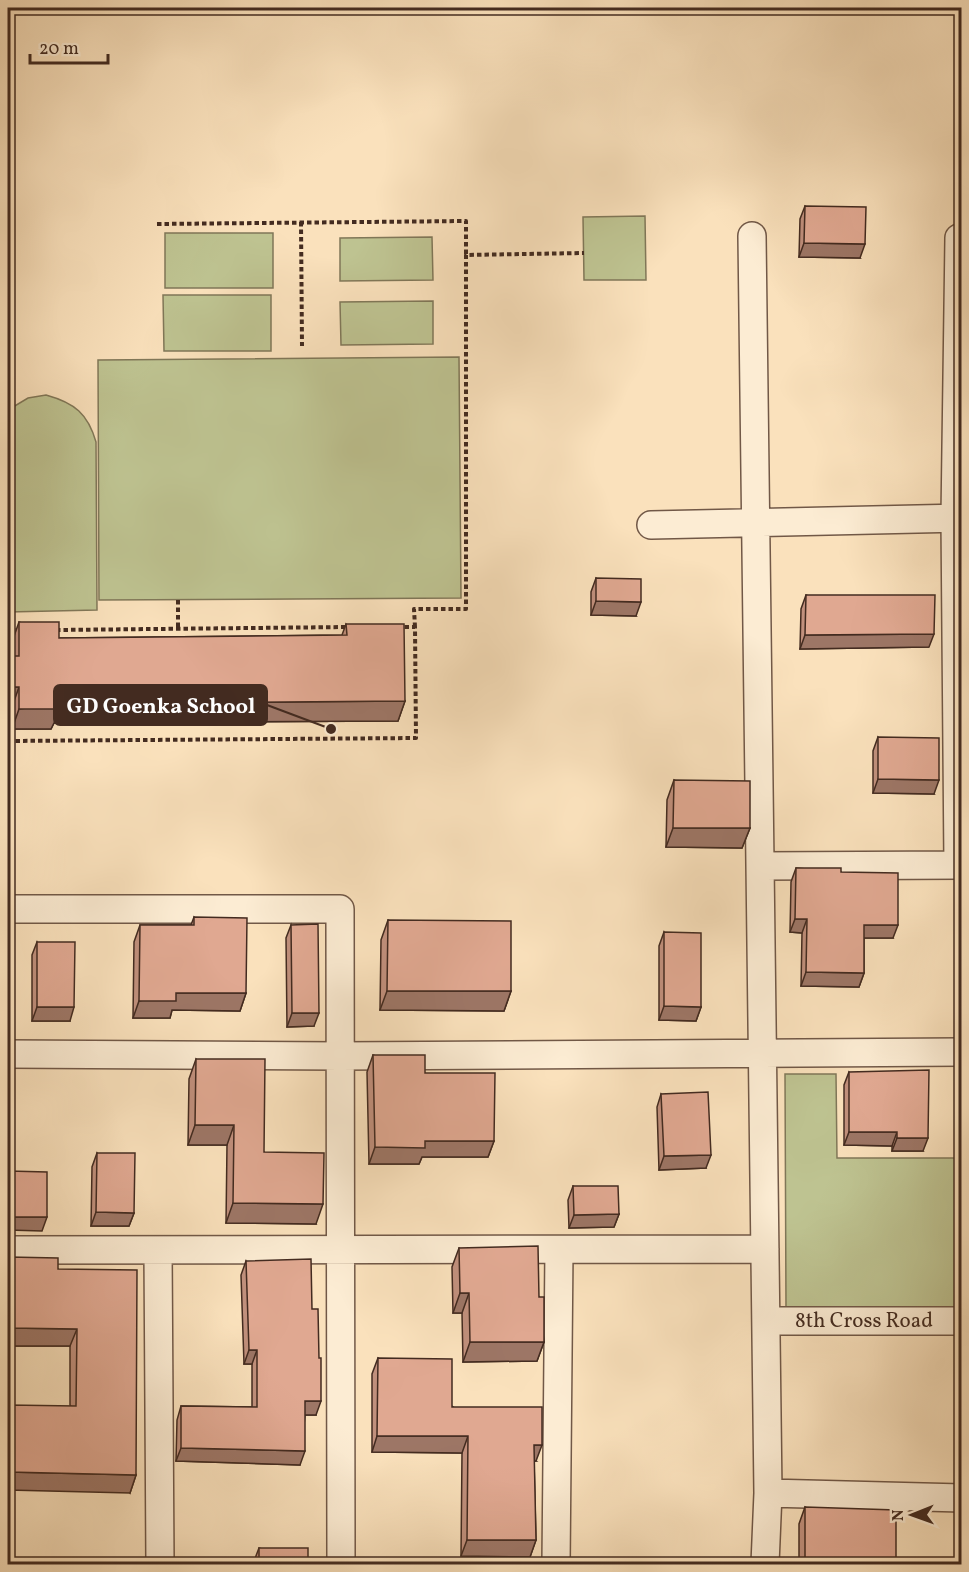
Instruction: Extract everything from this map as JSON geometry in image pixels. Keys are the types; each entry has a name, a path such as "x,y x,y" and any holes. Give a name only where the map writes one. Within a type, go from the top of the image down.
{"street":[{"path":"752,236 768,1493 765,1564"},
{"path":"761,866 960,865 959,238"},
{"path":"651,525 958,518"},
{"path":"8,909 340,909 341,1564"},
{"path":"8,1054 340,1056 962,1052"},
{"path":"8,1250 765,1249"},
{"path":"158,1250 160,1564"},
{"path":"556,1564 559,1251"},
{"name":"8th Cross Road","path":"766,1321 962,1322"},
{"path":"768,1493 962,1498"}],"path":[{"path":"8,741 416,738 414,609 466,609 466,221 157,224"},
{"path":"301,222 302,345"},
{"path":"466,255 584,253"},
{"path":"178,600 178,629"},
{"path":"53,630 356,627"},
{"path":"391,627 415,627"},
{"path":"8,630 30,630"}],"green space":[{"path":"645,216 646,280 584,280 583,217"},
{"path":"165,233 273,233 273,288 165,288"},
{"path":"432,237 433,280 340,281 340,238"},
{"path":"163,295 271,295 271,351 164,351"},
{"path":"433,301 433,344 341,345 340,302"},
{"path":"459,357 461,598 99,600 98,360"},
{"path":"46,395 65,402 79,411 89,424 96,442 97,610 8,612 8,410 28,398"},
{"path":"785,1074 836,1074 837,1158 961,1158 961,1307 786,1308"}],"building":[{"path":"805,206 866,207 865,244 804,243"},
{"path":"596,578 641,579 641,602 596,601"},
{"path":"806,595 935,595 934,634 805,635"},
{"path":"19,622 59,622 59,638 347,635 346,624 404,624 405,701 59,704 59,709 19,709 19,687 11,687 11,656 19,656"},
{"path":"878,737 939,738 939,780 878,779"},
{"path":"674,780 750,781 750,828 673,828"},
{"path":"796,868 841,868 841,872 898,873 898,925 864,925 864,973 806,972 807,919 795,919"},
{"path":"194,917 247,918 246,993 176,993 176,1001 139,1001 140,925 194,925"},
{"path":"388,920 511,921 511,991 387,991"},
{"path":"318,924 319,1013 292,1013 291,925"},
{"path":"664,932 701,933 701,1007 664,1006"},
{"path":"37,942 75,942 74,1007 37,1007"},
{"path":"373,1055 425,1055 425,1073 495,1073 494,1141 425,1141 425,1148 375,1147"},
{"path":"196,1059 265,1059 264,1152 324,1153 323,1204 233,1203 234,1125 195,1125"},
{"path":"929,1070 928,1138 897,1138 897,1132 849,1132 849,1072"},
{"path":"708,1092 711,1155 664,1156 661,1094"},
{"path":"97,1153 135,1153 134,1213 96,1212"},
{"path":"8,1171 47,1172 47,1217 8,1217"},
{"path":"573,1186 618,1186 619,1214 574,1215"},
{"path":"538,1246 539,1297 544,1297 544,1342 470,1342 469,1293 460,1293 459,1248"},
{"path":"8,1257 58,1258 58,1269 137,1270 136,1475 8,1472 8,1405 76,1406 77,1329 8,1328"},
{"path":"311,1259 312,1309 318,1309 321,1401 305,1401 305,1451 181,1448 181,1406 257,1407 257,1350 249,1350 246,1261"},
{"path":"378,1358 452,1359 452,1407 542,1407 542,1445 534,1445 536,1540 467,1540 468,1436 377,1436"},
{"path":"805,1507 896,1510 896,1564 805,1564"},
{"path":"259,1548 308,1548 308,1564 259,1564"}],"place":[{"name":"GD Goenka School","path":"331,729"}]}
